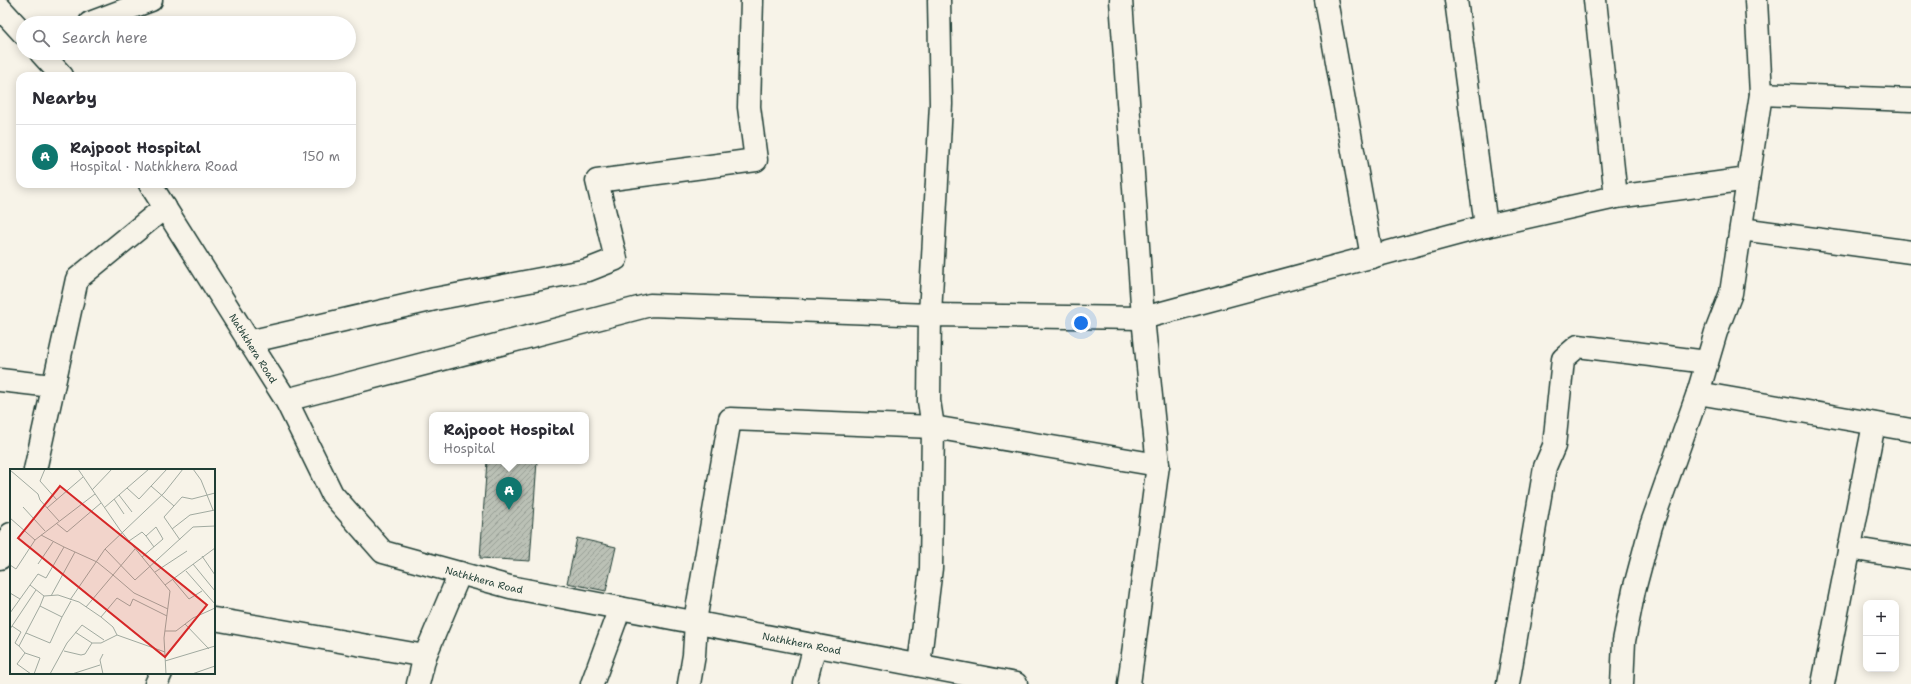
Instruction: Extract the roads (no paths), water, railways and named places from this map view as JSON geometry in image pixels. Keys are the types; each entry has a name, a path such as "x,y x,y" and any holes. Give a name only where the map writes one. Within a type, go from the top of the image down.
{"street":[{"path":"109,16 151,0"},
{"path":"248,342 435,298 588,270 616,259 597,181 756,160 749,107 752,0"},
{"path":"920,666 931,568 933,427 929,401 930,315 942,104 939,0"},
{"path":"1121,0 1143,318 1158,465 1129,684"},
{"path":"1326,0 1372,257"},
{"path":"1456,0 1486,226"},
{"path":"1595,0 1616,197"},
{"path":"1622,684 1624,641 1634,590 1652,526 1698,393 1716,332 1732,293 1761,94 1756,0"},
{"path":"0,8 16,25"},
{"path":"47,60 58,72"},
{"path":"1761,94 1911,100"},
{"path":"286,400 650,305 930,315 1143,318 1486,226 1616,197 1748,179"},
{"name":"Nathkhera Road","path":"153,188 231,311 248,342 286,400 332,494 383,552 510,587 1016,684"},
{"path":"35,469 52,386 77,279 165,207"},
{"path":"1741,229 1911,252"},
{"path":"1508,684 1545,467 1554,446 1563,359 1578,346 1707,362"},
{"path":"0,380 52,386"},
{"path":"1698,393 1911,430"},
{"path":"689,684 694,656 695,621 730,419 933,427 1158,465"},
{"path":"1823,684 1874,424"},
{"path":"0,558 10,536"},
{"path":"1849,548 1911,558"},
{"path":"418,684 425,656 460,573"},
{"path":"592,684 620,608"},
{"path":"215,619 425,656"},
{"path":"805,684 815,645"},
{"path":"156,684 160,674"}],"place":[{"name":"Rajpoot Hospital","path":"509,510"}]}
